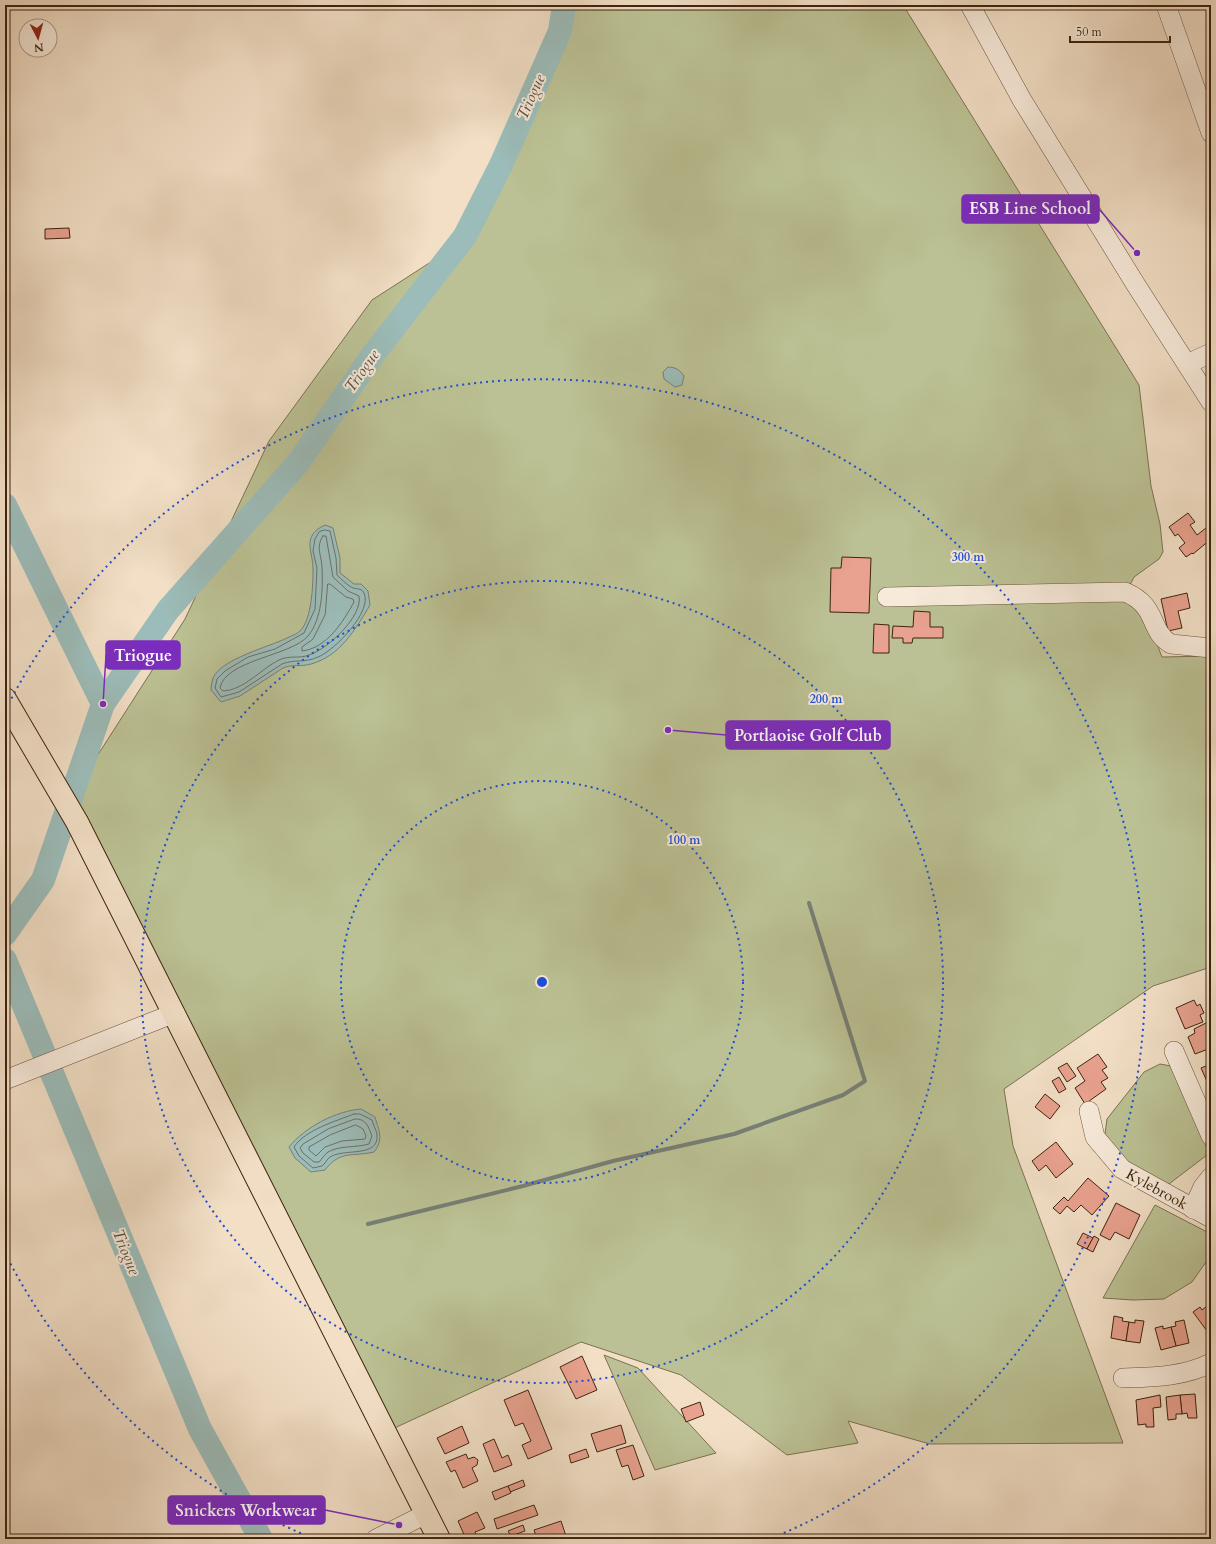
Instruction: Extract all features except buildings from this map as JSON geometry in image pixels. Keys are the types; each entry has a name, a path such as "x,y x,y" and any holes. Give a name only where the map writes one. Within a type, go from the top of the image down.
{"main road":[{"path":"5,698 77,822 175,1012 305,1275 439,1539"}],"street":[{"path":"970,5 1022,100 1211,402"},
{"path":"1166,5 1211,133"},
{"path":"1187,364 1211,353"},
{"path":"887,596 1125,592 1136,596 1145,604 1161,636 1166,641 1171,644 1211,648"},
{"path":"5,1080 175,1012"},
{"path":"1174,1051 1211,1136"},
{"name":"Kylebrook","path":"1089,1111 1095,1137 1122,1169 1211,1218"},
{"path":"1193,1209 1203,1187 1211,1177"},
{"path":"1123,1378 1175,1375 1196,1370 1211,1363"},
{"path":"376,1539 426,1514"}],"green space":[{"path":"575,5 903,5 1139,385 1151,486 1160,524 1163,552 1159,559 1134,577 1130,585 1147,618 1162,657 1211,656 1211,967 1153,986 1004,1089 1013,1146 1123,1443 930,1444 848,1421 858,1443 787,1455 681,1375 581,1342 388,1431 78,804 74,792 185,619 269,441 372,300 468,238 569,31"},
{"path":"1160,1064 1171,1066 1179,1079 1208,1150 1207,1155 1165,1187 1126,1166 1105,1134 1107,1119 1144,1072"},
{"path":"1155,1205 1211,1234 1211,1255 1192,1282 1164,1299 1133,1300 1103,1298"},
{"path":"604,1355 638,1368 716,1453 655,1470"}],"water":[{"path":"668,367 675,368 684,376 682,385 675,387 664,379 663,372"},
{"path":"325,525 333,528 340,558 340,573 354,584 361,584 368,591 370,605 359,624 346,641 330,655 311,664 283,668 240,696 221,702 211,690 213,678 218,671 235,659 296,634 304,626 309,610 312,592 313,562 310,550 311,539 313,534 318,529"},
{"path":"361,1109 375,1117 380,1139 374,1152 347,1155 336,1159 325,1170 311,1172 295,1158 289,1147 303,1133 331,1117 351,1110"}],"waterway":[{"name":"Triogue","path":"5,934 43,880 103,704 168,610 298,463 372,356 465,236 501,165 560,31 564,5"},
{"name":"Triogue","path":"5,505 103,704"},
{"path":"368,1224 523,1186 613,1161 734,1134 843,1095 865,1081 809,903"},
{"name":"Triogue","path":"5,960 200,1429 261,1539"}],"place":[{"name":"ESB Line School","path":"1137,253"},
{"name":"Triogue","path":"103,704"},
{"name":"Portlaoise Golf Club","path":"668,730"},
{"name":"Snickers Workwear","path":"399,1525"}]}
